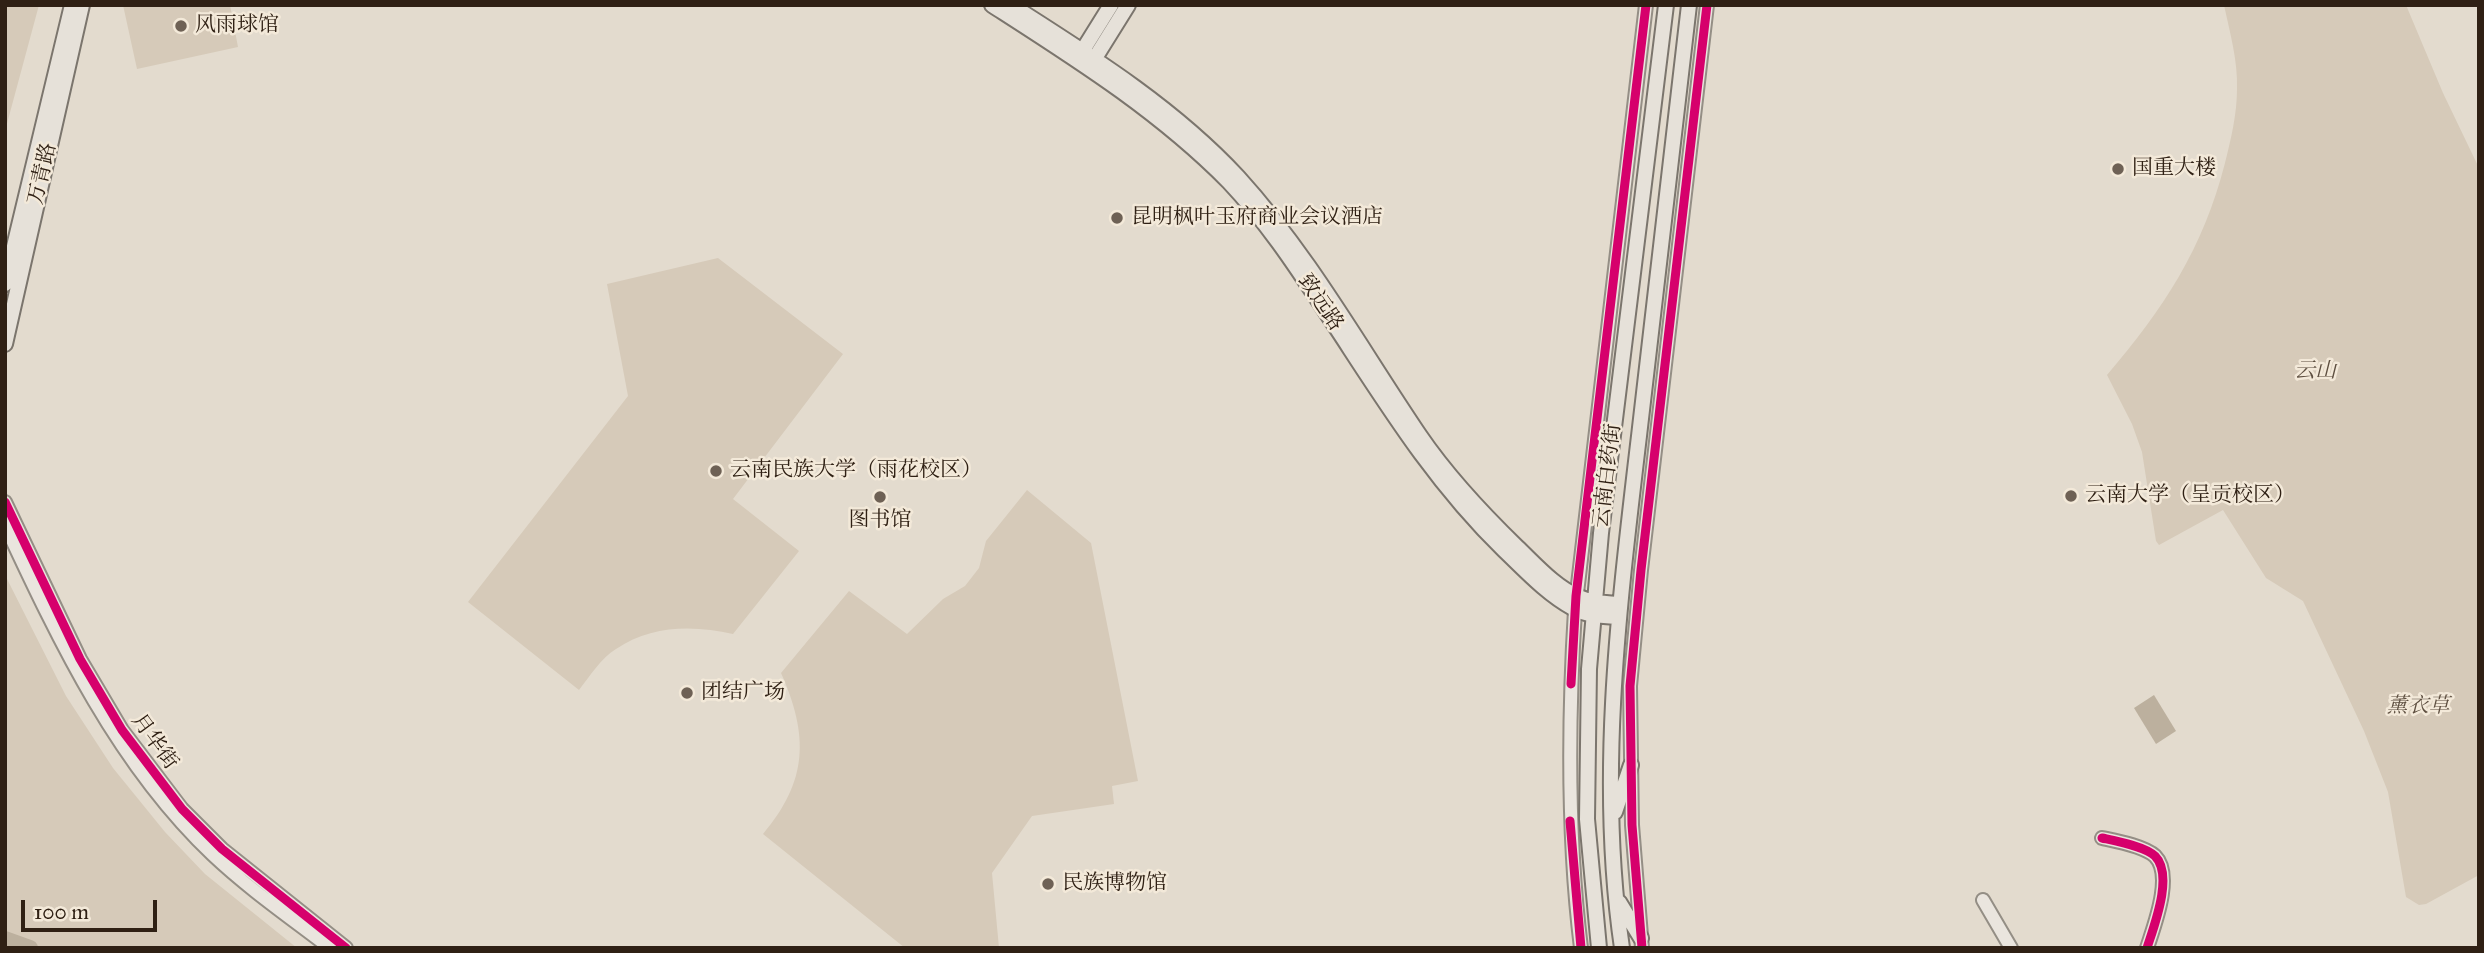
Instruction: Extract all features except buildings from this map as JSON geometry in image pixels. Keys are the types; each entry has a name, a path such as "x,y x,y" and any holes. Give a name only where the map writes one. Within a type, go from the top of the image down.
{"main road":[{"name":"万青路","path":"5,284 72,5"},
{"name":"万青路","path":"5,344 82,5"},
{"name":"致远路","path":"992,5 1086,59"},
{"name":"致远路","path":"1011,5 1086,59 1187,141 1230,184 1298,270 1413,444 1445,487 1478,524 1557,598 1593,608 1620,611"},
{"path":"1086,59 1111,5"},
{"path":"1086,59 1128,5"},
{"name":"云南白药街","path":"1599,948 1587,819 1588,669 1601,533 1665,5"},
{"name":"云南白药街","path":"1622,948 1611,823 1610,775 1615,673 1627,535 1689,5"},
{"path":"1601,533 1614,542 1627,535"},
{"path":"1588,669 1603,663 1610,666 1615,673"},
{"path":"1611,823 1631,765"},
{"path":"1616,898 1641,943"}],"street":[{"path":"1581,948 1570,821 1571,684 1575,603 1646,5"},
{"path":"1641,943 1632,825 1630,686 1635,620 1707,5"},
{"name":"月华街","path":"5,502 80,659 122,730 182,809 222,849 346,948"},
{"name":"月华街","path":"5,525 72,662 114,736 175,816 214,857 330,948"},
{"path":"2102,838 2128,843 2155,856 2161,868 2163,892 2147,948"},
{"path":"1983,900 2011,948"}],"green space":[{"path":"5,5 39,5 5,131"},
{"name":"风雨球馆","path":"123,5 230,5 238,47 137,69"},
{"name":"云山","path":"2224,5 2406,5 2443,93 2479,168 2479,875 2426,904 2419,905 2406,897 2388,792 2364,731 2303,601 2266,578 2223,510 2159,545 2156,541 2142,452 2132,424 2107,375 2164,301 2193,250 2216,194 2231,136 2237,98 2235,58"},
{"path":"718,258 843,354 733,499 799,551 733,634 688,628 644,635 629,641 605,657 579,690 468,602 628,396 607,284"},
{"path":"1027,490 1091,543 1138,781 1112,786 1114,804 1032,816 992,873 999,948 905,948 763,834 789,795 799,757 796,717 781,673 849,591 907,634 943,599 965,586 979,568 986,541"},
{"path":"5,575 66,696 113,768 165,832 205,874 297,948 5,948"}],"shaded area":[{"path":"2154,695 2176,731 2156,744 2134,708"}],"waterway":[{"path":"5,939 30,948"}],"cycle path":[{"path":"1571,684 1576,596 1646,5"},
{"path":"1642,948 1632,825 1630,686 1641,570 1707,5"},
{"path":"5,502 80,659 122,730 182,809 222,849 346,948"},
{"path":"1570,821 1581,948"},
{"path":"2102,838 2144,849 2155,856 2160,865 2163,875 2161,901 2147,948"}],"place":[{"name":"风雨球馆","path":"181,26"},
{"name":"国重大楼","path":"2118,169"},
{"name":"昆明枫叶玉府商业会议酒店","path":"1117,218"},
{"name":"云南民族大学（雨花校区）","path":"716,471"},
{"name":"云南大学（呈贡校区）","path":"2071,496"},
{"name":"图书馆","path":"880,497"},
{"name":"团结广场","path":"687,693"},
{"name":"民族博物馆","path":"1048,884"}],"park label":[{"name":"薰衣草","path":"2418,707"}]}
